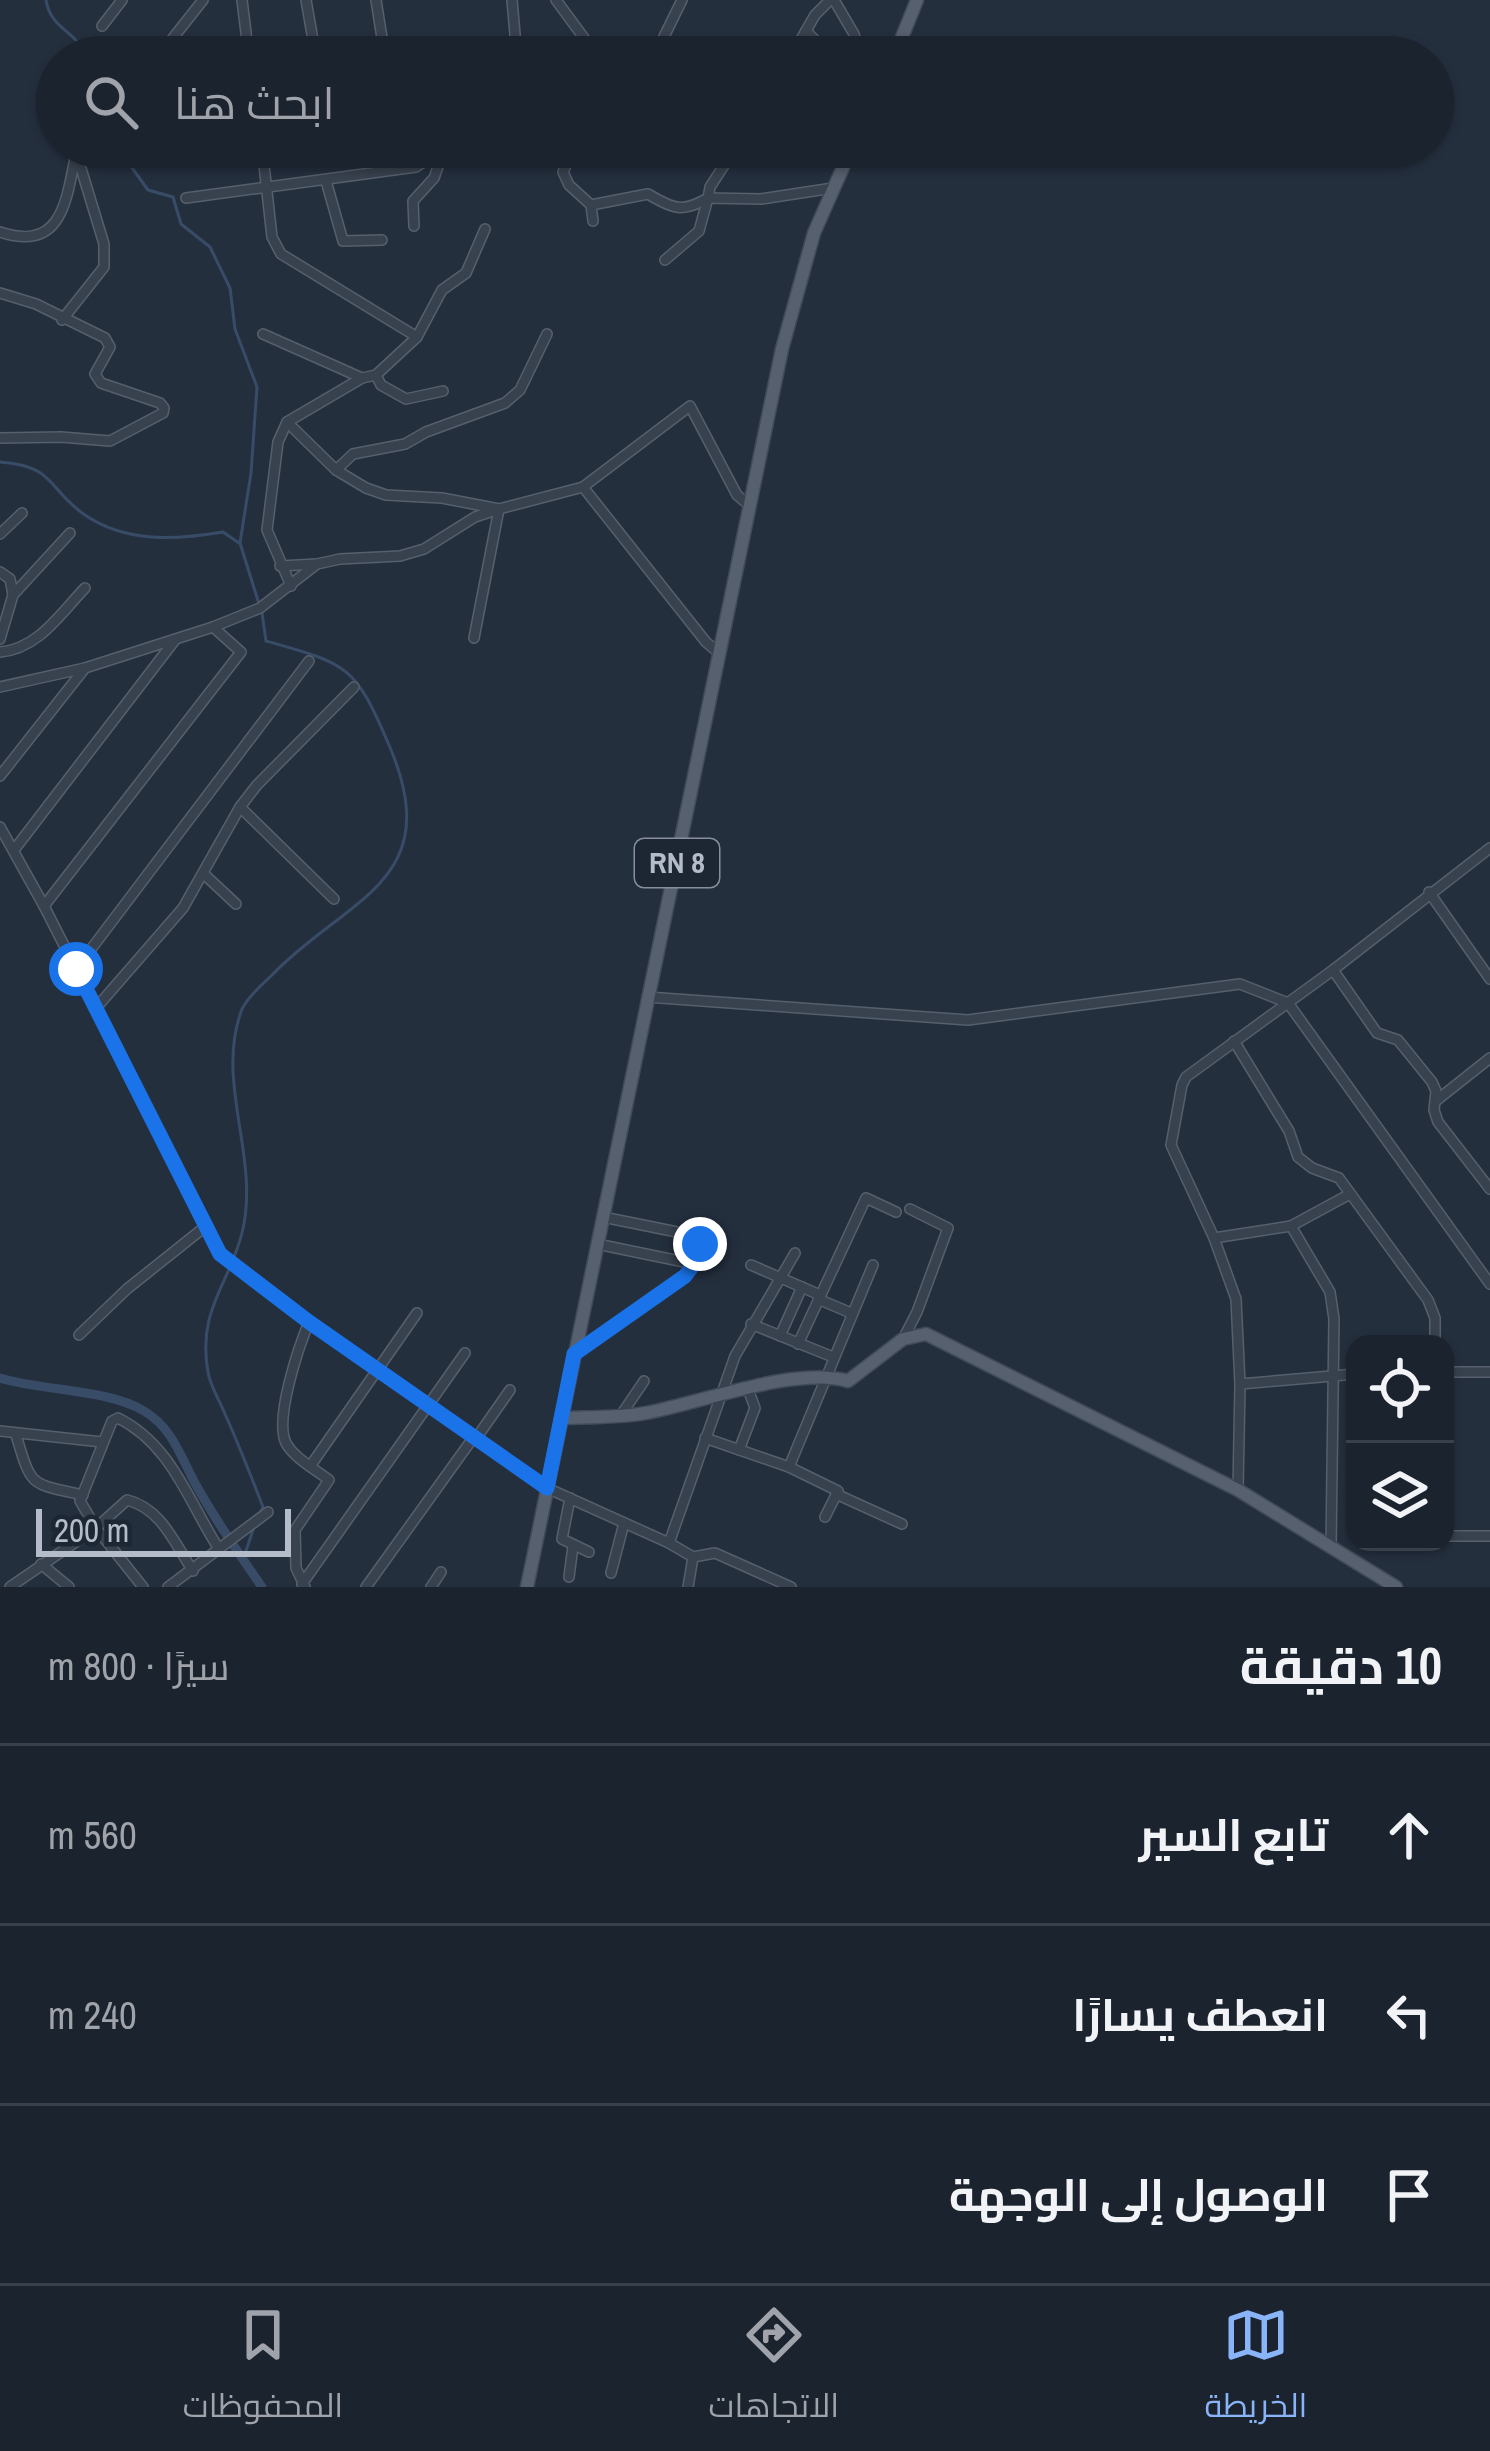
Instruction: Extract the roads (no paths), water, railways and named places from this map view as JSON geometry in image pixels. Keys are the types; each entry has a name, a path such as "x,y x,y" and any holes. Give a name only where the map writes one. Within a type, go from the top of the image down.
{"main road":[{"path":"902,36 917,0"},
{"name":"RN 8","path":"527,1587 796,286 842,168"},
{"path":"561,1418 643,1414 720,1394 828,1376 848,1382 903,1339 926,1334 1238,1490 1396,1587"}],"street":[{"path":"102,26 122,0"},
{"path":"175,36 203,0"},
{"path":"242,0 246,36"},
{"path":"306,0 312,36"},
{"path":"376,0 382,36"},
{"path":"512,0 515,36"},
{"path":"556,0 583,36"},
{"path":"664,36 686,0"},
{"path":"803,36 832,0 855,36"},
{"path":"806,31 811,36"},
{"path":"0,232 35,237 52,229 67,202 74,168"},
{"path":"62,320 104,267 104,244 82,168"},
{"path":"265,168 272,237 281,254 417,337"},
{"path":"187,198 410,168"},
{"path":"414,226 413,201 438,168"},
{"path":"565,168 568,185 591,205 593,220"},
{"path":"665,260 699,231 710,187 722,168"},
{"path":"326,181 343,241 382,240"},
{"path":"591,205 648,194 675,210 708,198 760,199 833,188"},
{"path":"291,586 267,530 278,442 287,422 362,378 376,375 417,337 442,290 466,273 485,229"},
{"path":"0,293 36,304 105,338 110,347 94,374 101,383 160,403 163,413 110,441 62,436 0,438"},
{"path":"263,334 362,378"},
{"path":"336,470 353,454 405,444 505,403 520,390 548,334"},
{"path":"376,375 381,385 406,399 443,391"},
{"path":"280,566 400,556 424,549 475,517 583,487 690,406 737,495 750,506"},
{"path":"287,422 336,470 386,495 442,498 499,509"},
{"path":"583,487 706,643 720,654"},
{"path":"474,638 499,509"},
{"path":"0,534 22,513"},
{"path":"0,639 13,595 70,533"},
{"path":"0,686 85,668 213,627 260,608 316,564"},
{"path":"0,572 10,579 13,595"},
{"path":"0,652 33,642 85,587"},
{"path":"44,905 241,652 213,627"},
{"path":"14,850 175,639"},
{"path":"76,969 309,661"},
{"path":"0,776 85,668"},
{"path":"96,1008 183,908 240,807 354,687"},
{"path":"240,807 334,899"},
{"path":"0,827 3,842 14,850 44,905 220,1254 547,1488 693,1557 715,1553 787,1586"},
{"path":"1238,1490 1236,1299 1171,1140 1186,1076 1490,848"},
{"path":"205,875 236,904"},
{"path":"1429,892 1490,979"},
{"path":"1333,970 1376,1033 1398,1040 1439,1095"},
{"path":"647,997 968,1020 1240,984 1288,1003 1490,1284"},
{"path":"1234,1041 1289,1130 1298,1157 1312,1168 1334,1174 1433,1310 1434,1335"},
{"path":"1490,1058 1439,1095 1434,1110 1490,1190"},
{"path":"1214,1238 1292,1226 1350,1194"},
{"path":"798,1344 866,1198 896,1212"},
{"path":"903,1339 948,1228 910,1209"},
{"path":"574,1354 667,1291 694,1264 700,1244 692,1235 603,1216"},
{"path":"79,1335 127,1288 206,1226"},
{"path":"1292,1226 1330,1292 1334,1319 1330,1548"},
{"path":"597,1244 694,1264"},
{"path":"668,1543 720,1394 751,1324 795,1253"},
{"path":"1476,1265 1490,1255"},
{"path":"752,1265 851,1313"},
{"path":"790,1468 873,1265"},
{"path":"780,1336 802,1287"},
{"path":"311,1466 417,1313"},
{"path":"303,1586 296,1568 295,1530 328,1480 287,1445 283,1430 309,1322"},
{"path":"751,1324 833,1357"},
{"path":"303,1586 465,1353"},
{"path":"1454,1372 1490,1372"},
{"path":"1240,1384 1346,1374"},
{"path":"621,1415 644,1381"},
{"path":"739,1450 755,1408 748,1389"},
{"path":"366,1587 510,1390"},
{"path":"143,1587 80,1501 112,1421 118,1418 156,1444 221,1546"},
{"path":"0,1431 102,1442"},
{"path":"16,1435 28,1476 36,1485 83,1495"},
{"path":"705,1438 838,1491 825,1517"},
{"path":"836,1494 902,1524"},
{"path":"570,1498 562,1539 589,1552"},
{"path":"10,1587 96,1528 127,1500 143,1504 156,1515 193,1571"},
{"path":"168,1587 268,1512"},
{"path":"610,1573 624,1522"},
{"path":"1454,1536 1490,1536"},
{"path":"569,1577 574,1546"},
{"path":"688,1587 693,1557"},
{"path":"41,1564 69,1587"},
{"path":"431,1587 441,1572"}],"waterway":[{"path":"46,0 53,18 72,36"},
{"path":"132,168 148,190 173,197 181,224 210,247 230,288 235,329 257,387 240,543 259,604"},
{"path":"0,462 32,468 85,515 117,531 169,538 223,532 239,543"},
{"path":"260,1513 263,1507 211,1383 206,1350 210,1314 242,1233 246,1205 233,1065 235,1037 242,1009 256,991 381,882 398,857 406,828 404,791 389,745 357,683 332,663 266,641 262,613"},
{"path":"0,1378 112,1398 154,1418 262,1587"},
{"path":"243,1560 254,1527"}]}
